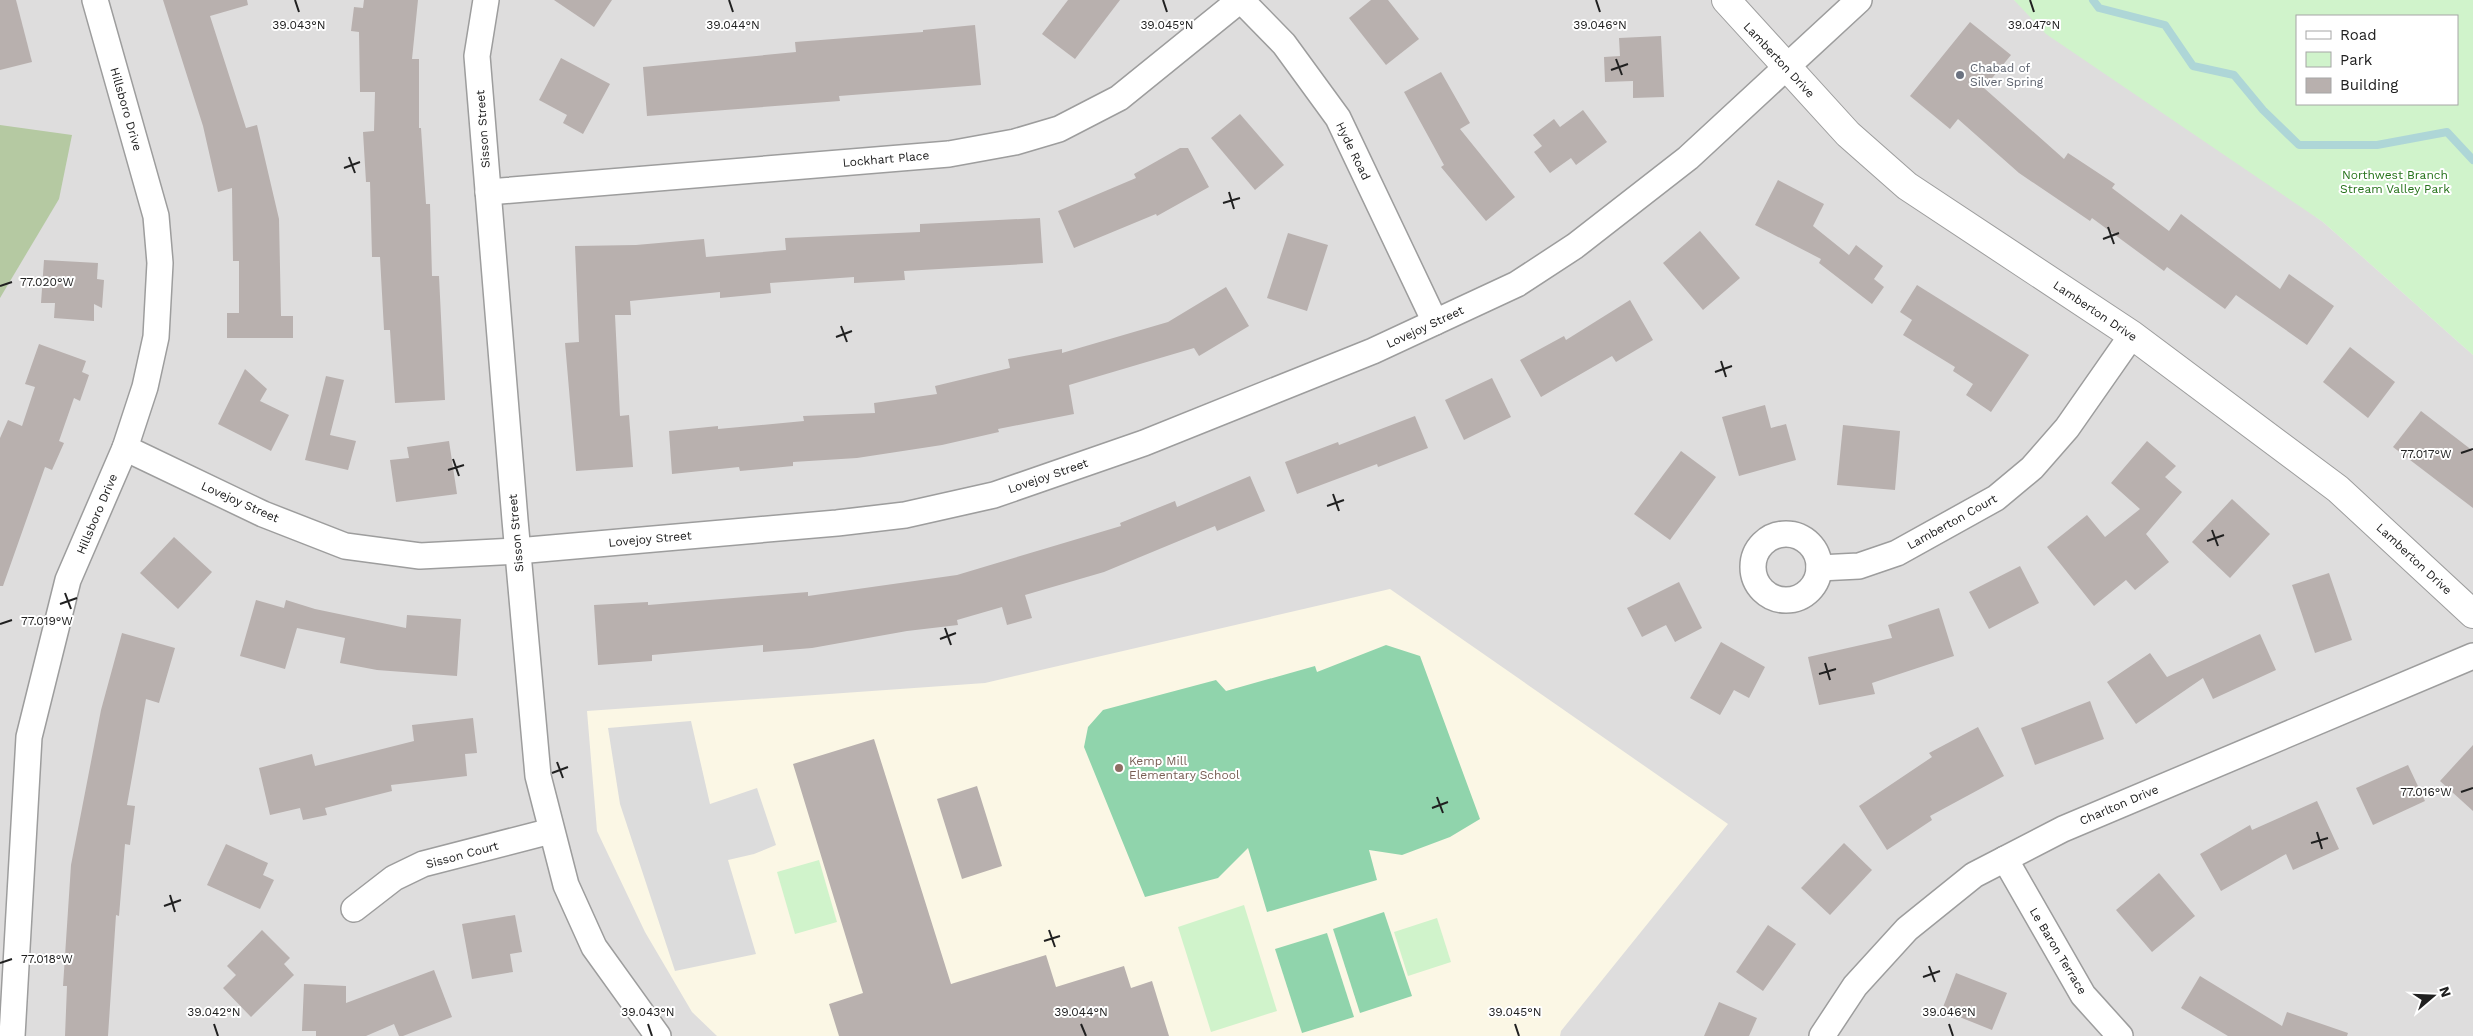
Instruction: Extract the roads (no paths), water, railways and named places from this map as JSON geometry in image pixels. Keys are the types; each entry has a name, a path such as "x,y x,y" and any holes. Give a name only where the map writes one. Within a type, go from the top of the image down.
{"street":[{"name":"Hillsboro Drive","path":"12,1036 29,737 68,580 125,448 145,387 156,337 160,263 156,216 95,0"},
{"name":"Sisson Street","path":"486,0 477,56 517,550 538,776 566,885 594,947 658,1036"},
{"name":"Lockhart Place","path":"488,192 948,154 1015,142 1059,129 1119,98 1241,0"},
{"name":"Hyde Road","path":"1241,0 1284,44 1338,118 1435,322"},
{"name":"Lamberton Drive","path":"1726,0 1785,68 1848,134 1907,186 2132,335 2338,489 2473,614"},
{"name":"Lovejoy Street","path":"125,448 263,514 345,546 420,556 517,550 847,522 905,515 994,495 1144,443 1373,351 1517,284 1576,246 1688,158 1859,0"},
{"name":"Lamberton Court","path":"1819,568 1859,566 1896,553 1996,498 2032,468 2067,428 2132,335"},
{"name":"Charlton Drive","path":"1822,1036 1855,986 1907,929 1974,875 2062,829 2473,656"},
{"name":"Sisson Court","path":"354,909 394,878 424,864 551,831"},
{"name":"Le Baron Terrace","path":"2005,859 2083,994 2120,1036"}],"waterway":[{"path":"2093,0 2099,8 2165,25 2193,66 2234,75 2263,110 2299,145 2377,145 2447,132 2473,160"}],"place":[{"name":"Chabad of Silver Spring","path":"1960,75"},
{"name":"Kemp Mill Elementary School","path":"1119,768"}],"park label":[{"name":"Northwest Branch Stream Valley Park","path":"2395,182"}]}
